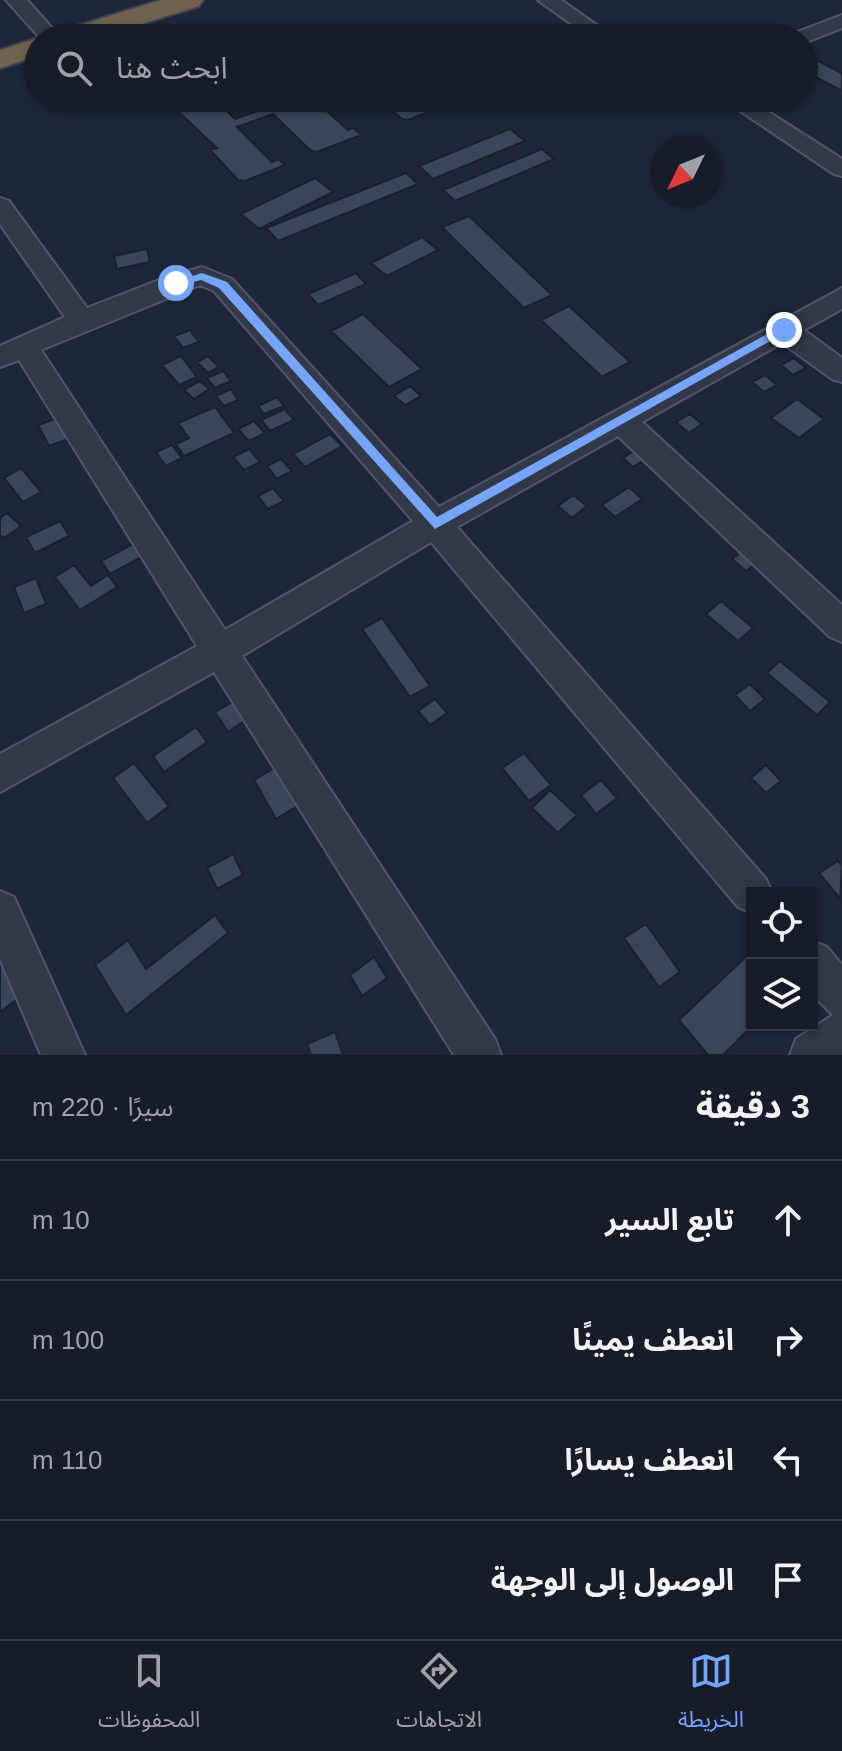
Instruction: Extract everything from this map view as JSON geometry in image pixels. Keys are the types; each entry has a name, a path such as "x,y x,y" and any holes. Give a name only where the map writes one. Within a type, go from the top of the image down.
{"highway":[{"path":"113,24 189,0"},
{"path":"0,59 24,51"}],"street":[{"path":"16,0 38,24"},
{"path":"548,0 584,24"},
{"path":"818,30 842,21"},
{"path":"754,112 842,169"},
{"path":"0,206 82,321"},
{"path":"479,1055 220,651 12,352 176,283 202,276 223,285 435,524 747,887"},
{"path":"0,774 220,651 435,524 842,297"},
{"path":"784,330 842,372"},
{"path":"621,421 842,627"},
{"path":"0,911 63,1055"},
{"path":"818,969 842,997"},
{"path":"812,1055 842,1033"}],"building":[{"path":"818,61 842,73 842,91 818,78"},
{"path":"179,112 228,112 235,119 254,112 328,112 348,130 353,128 361,135 317,152 310,150 273,114 237,127 272,162 278,159 285,165 245,181 238,180 210,150 217,148"},
{"path":"394,112 428,112 408,120"},
{"path":"510,129 525,141 433,179 419,166"},
{"path":"542,149 554,159 455,201 443,190"},
{"path":"406,173 418,184 278,241 266,228"},
{"path":"315,178 333,192 259,229 241,214"},
{"path":"469,216 552,295 524,308 442,227"},
{"path":"422,237 438,250 387,276 371,263"},
{"path":"147,249 150,262 117,269 114,256"},
{"path":"356,273 366,284 318,305 308,294"},
{"path":"569,306 630,362 602,377 541,320"},
{"path":"363,314 422,369 389,387 331,331"},
{"path":"190,330 199,342 183,348 174,336"},
{"path":"181,356 197,377 179,385 162,365"},
{"path":"208,356 219,367 208,373 197,362"},
{"path":"794,358 806,368 793,375 781,365"},
{"path":"223,371 231,381 215,388 207,378"},
{"path":"765,375 777,385 764,392 752,382"},
{"path":"200,381 209,389 194,399 184,390"},
{"path":"410,386 421,396 405,405 394,396"},
{"path":"231,389 238,400 224,406 216,396"},
{"path":"277,397 284,406 264,414 258,406"},
{"path":"797,399 824,419 799,438 771,418"},
{"path":"215,407 234,433 184,456 176,444 189,438 178,423"},
{"path":"285,409 294,420 270,431 261,420"},
{"path":"690,414 702,424 689,433 676,422"},
{"path":"58,418 68,439 49,446 38,425"},
{"path":"254,421 265,433 249,441 238,429"},
{"path":"330,434 342,446 305,467 293,454"},
{"path":"172,445 182,458 166,466 156,452"},
{"path":"249,449 260,462 244,470 233,457"},
{"path":"636,450 646,459 633,467 623,458"},
{"path":"281,459 292,471 277,479 267,466"},
{"path":"21,468 41,492 23,502 4,478"},
{"path":"629,487 642,499 615,517 602,505"},
{"path":"273,488 284,501 268,509 258,496"},
{"path":"573,495 587,506 572,518 558,506"},
{"path":"7,513 21,526 4,538 0,535 0,518"},
{"path":"60,521 69,536 35,553 26,537"},
{"path":"142,539 151,552 110,574 101,561"},
{"path":"749,546 763,558 746,571 732,559"},
{"path":"74,565 91,586 108,575 117,587 80,610 55,577"},
{"path":"36,578 46,604 24,613 14,587"},
{"path":"721,601 753,628 738,641 706,614"},
{"path":"382,618 430,686 410,697 362,629"},
{"path":"780,661 830,702 817,715 767,673"},
{"path":"750,684 765,699 750,711 735,695"},
{"path":"435,699 447,713 430,725 418,711"},
{"path":"234,701 246,720 228,732 215,712"},
{"path":"196,727 207,742 164,772 153,756"},
{"path":"524,753 551,785 529,801 502,768"},
{"path":"134,763 169,806 147,823 113,778"},
{"path":"766,765 781,781 766,793 751,778"},
{"path":"276,767 299,805 276,819 254,780"},
{"path":"601,780 617,798 596,814 581,795"},
{"path":"550,790 577,815 558,833 532,808"},
{"path":"233,854 243,875 217,889 207,868"},
{"path":"838,861 842,866 840,899 819,873"},
{"path":"215,915 228,933 126,1015 95,965 128,940 146,969"},
{"path":"646,924 680,972 659,987 624,938"},
{"path":"0,955 27,992 0,1012"},
{"path":"374,957 387,978 362,996 350,975"},
{"path":"746,957 747,1031 723,1055 708,1055 679,1020"},
{"path":"335,1032 343,1055 311,1055 307,1044"}],"route":[{"path":"176,283 202,276 223,285 435,524 784,330"}]}
